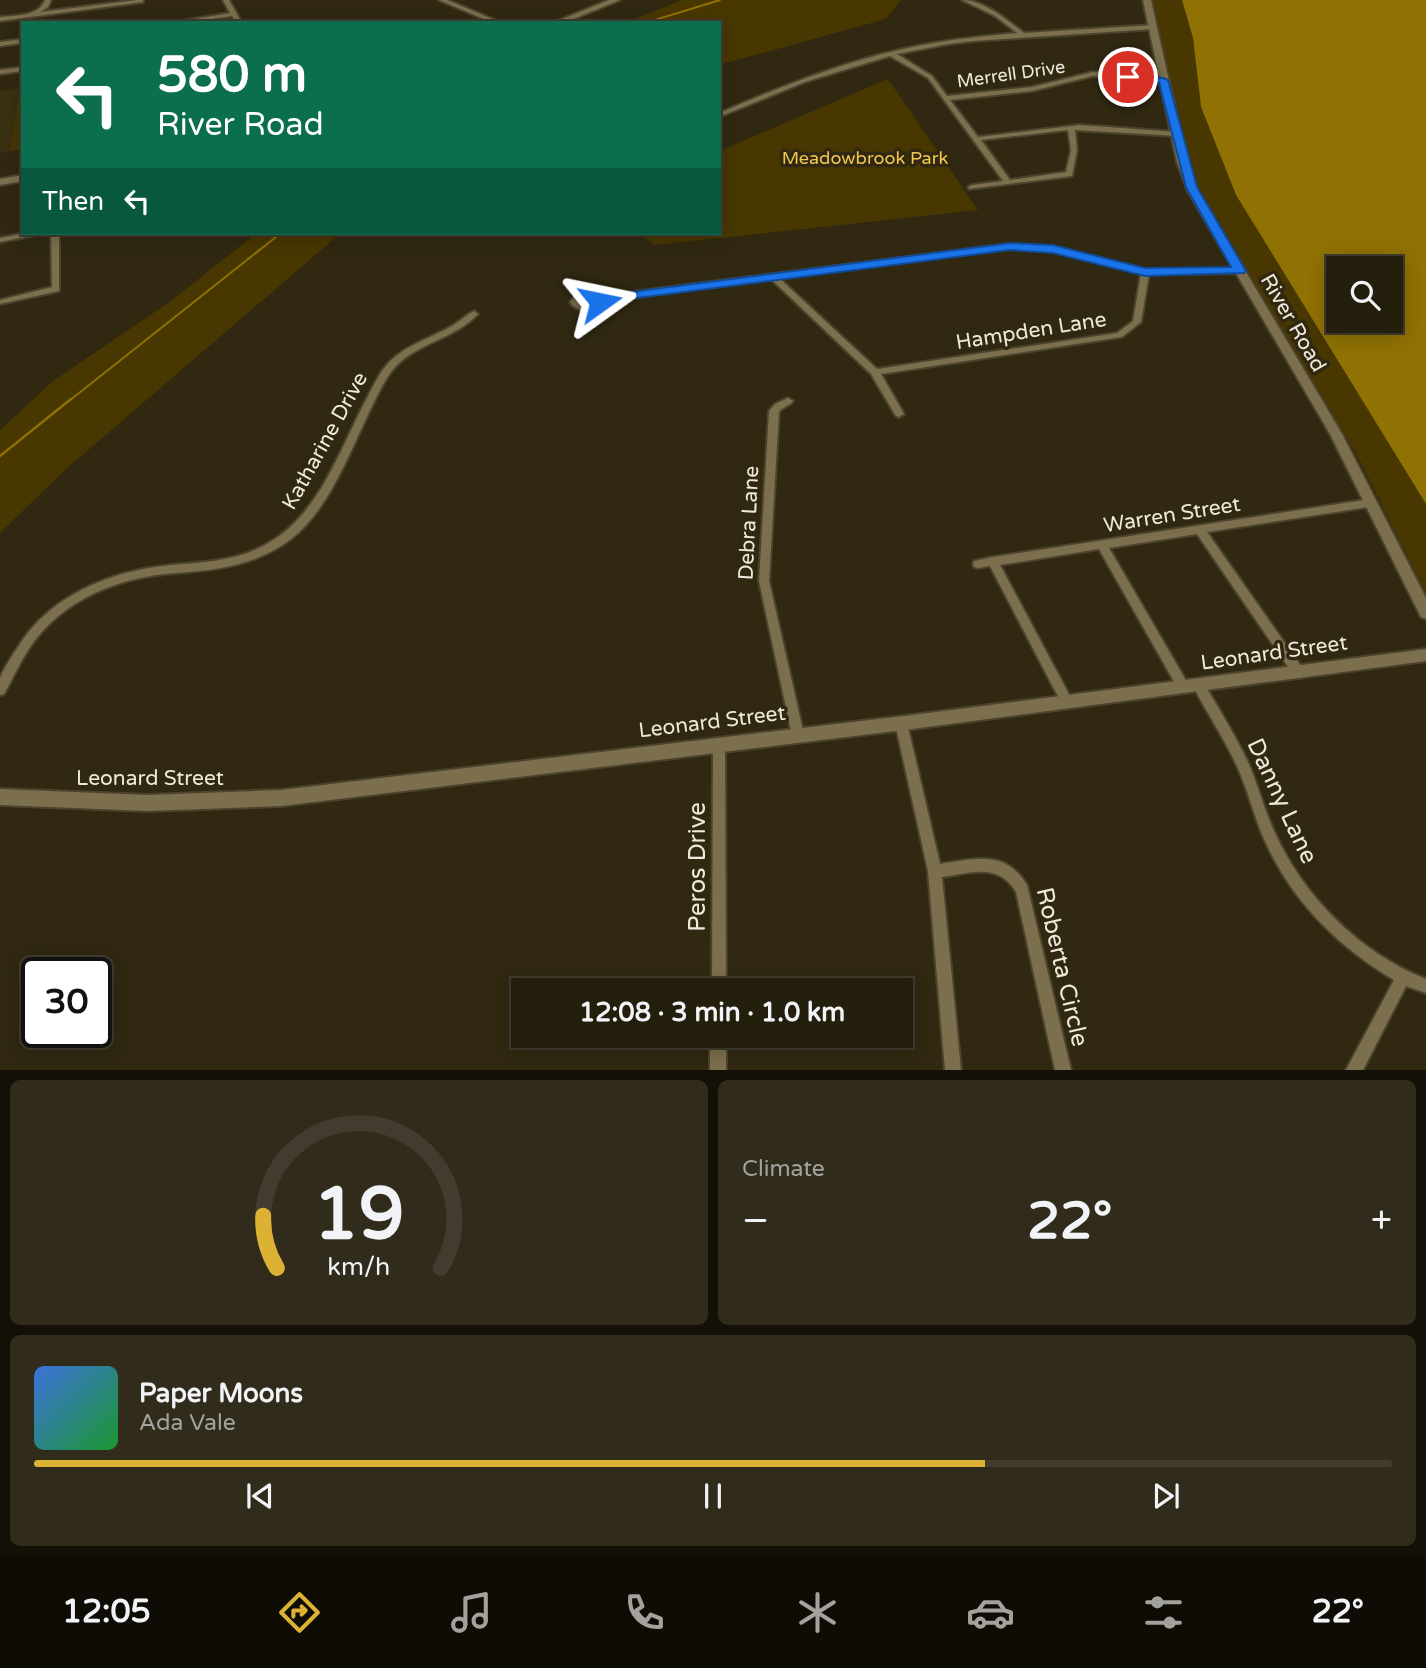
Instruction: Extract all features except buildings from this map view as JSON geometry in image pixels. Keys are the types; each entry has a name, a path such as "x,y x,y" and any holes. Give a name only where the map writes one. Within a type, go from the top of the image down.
{"street":[{"path":"31,15 46,6 48,0"},
{"path":"0,19 140,0"},
{"path":"226,0 238,21"},
{"path":"442,0 494,21"},
{"path":"561,21 616,0"},
{"path":"965,0 998,15 1024,36"},
{"name":"River Road","path":"1147,0 1184,169 1193,191 1336,434 1426,613"},
{"path":"187,21 234,14"},
{"path":"721,114 803,80 892,54 950,42 1153,27"},
{"path":"0,44 21,41"},
{"path":"892,54 929,75 1008,182"},
{"path":"0,72 21,68"},
{"name":"Merrell Drive","path":"946,98 1032,89 1094,75 1163,80"},
{"path":"975,139 1071,128 1177,134"},
{"path":"972,187 1069,174 1074,150 1071,128"},
{"path":"0,182 21,178"},
{"path":"0,240 26,235"},
{"path":"0,302 56,289 55,235"},
{"path":"600,299 1021,246 1053,249 1145,272 1240,271"},
{"name":"Hampden Lane","path":"876,372 1119,335 1137,322 1145,272"},
{"path":"773,277 876,372 899,414"},
{"name":"Katharine Drive","path":"0,690 37,630 63,607 85,593 109,582 141,573 227,565 260,553 286,537 315,507 388,370 412,348 457,327 474,314"},
{"name":"Debra Lane","path":"788,401 774,411 764,581 798,735"},
{"name":"Warren Street","path":"978,564 1371,503"},
{"path":"1200,530 1299,673"},
{"name":"Danny Lane","path":"1102,545 1243,767 1272,843 1294,881 1343,935 1376,961 1403,977 1426,986"},
{"path":"993,561 1067,702"},
{"name":"Leonard Street","path":"0,797 138,803 244,801 901,723 1426,655"},
{"path":"901,723 935,871 953,1069"},
{"name":"Peros Drive","path":"719,744 719,978"},
{"name":"Roberta Circle","path":"935,871 995,865 1014,874 1024,896 1063,1069"},
{"path":"1354,1069 1403,977"},
{"path":"718,1048 718,1069"}],"shaded area":[{"path":"1182,0 1426,0 1426,504 1236,195 1201,107 1193,38"},
{"path":"20,88 10,151 0,153 0,91"}],"green space":[{"path":"682,0 901,0 886,19 721,64 721,21 630,21"},
{"path":"1153,0 1182,0 1193,38 1201,107 1236,195 1426,504 1426,594 1359,459 1197,185 1175,105"},
{"name":"Meadowbrook Park","path":"888,79 978,210 655,245 640,235 721,235 721,150"},
{"path":"20,88 21,88 21,149 10,151"},
{"path":"254,235 339,235 65,470 0,533 0,430 53,381 168,303"}],"waterway":[{"path":"652,21 720,0"},
{"path":"69,401 278,235"},
{"path":"0,456 71,399"}],"route":[{"path":"600,302 600,299 1010,246 1053,249 1145,272 1240,271 1191,187 1182,162 1163,80 1128,77"}]}
